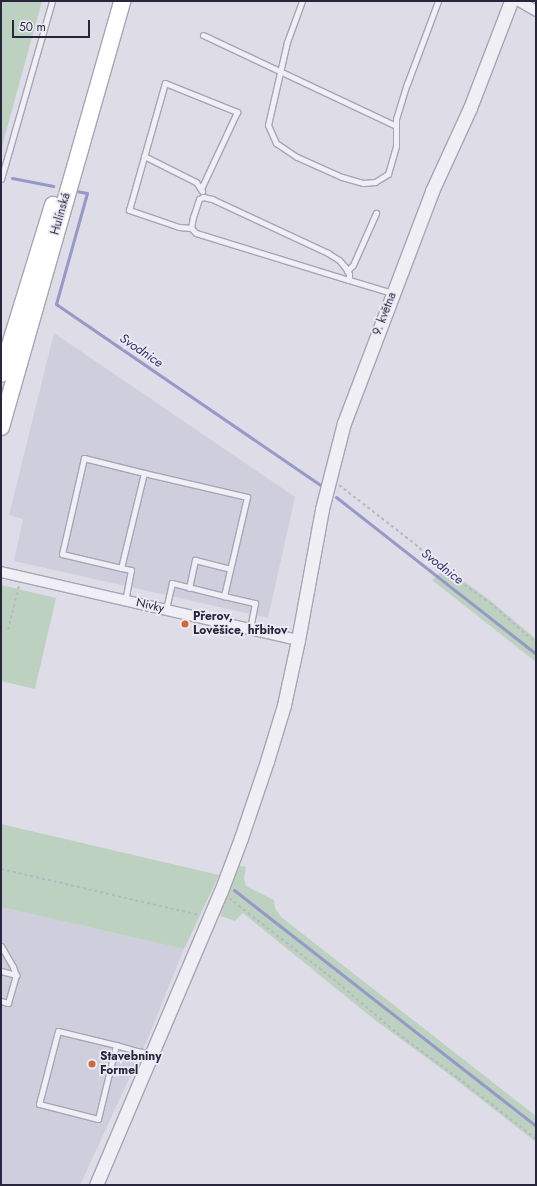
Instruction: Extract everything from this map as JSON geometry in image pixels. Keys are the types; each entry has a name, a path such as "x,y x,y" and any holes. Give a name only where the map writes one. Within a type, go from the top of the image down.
{"main road":[{"name":"Hulínská","path":"1,374 52,206 110,1"},
{"name":"Hulínská","path":"1,427 122,1"}],"street":[{"name":"9. května","path":"96,1185 221,891 272,747 284,705 298,640 322,509 344,423 432,192 470,108 511,1"},
{"path":"519,1 536,11"},
{"name":"Nivky","path":"1,572 298,640"}],"lane":[{"path":"1,179 52,1"},
{"path":"302,1 287,42 268,125 276,143 297,157 342,177 363,183 375,182 388,174 396,146 396,126 407,84 438,1"},
{"path":"203,35 396,126"},
{"path":"201,189 237,112 165,83 129,210 179,227 191,228 196,233 393,294"},
{"path":"144,156 196,182 201,189 203,197"},
{"path":"203,197 212,199 328,253 339,260 348,271 349,280"},
{"path":"191,228 199,199 203,197"},
{"path":"348,271 353,265 376,213"},
{"path":"125,600 131,570 62,554 84,458 247,497 224,596"},
{"path":"121,568 144,473"},
{"path":"190,588 195,560 230,569"},
{"path":"166,610 172,583 255,603 250,629"},
{"path":"1,946 16,975 8,1003 1,1001"},
{"path":"1,971 16,975"},
{"path":"116,1045 98,1119 39,1104 58,1031 116,1045 152,1054"}],"path":[{"path":"330,478 415,544 445,571 490,603 536,643"},
{"path":"8,630 21,577"},
{"path":"1,869 209,918"},
{"path":"221,891 332,978 397,1033 458,1078 536,1139"}],"shaded area":[{"path":"54,333 295,497 268,618 14,561 23,519 9,515"},
{"path":"1,907 184,949 147,1040 80,1185 1,1185"}],"green space":[{"path":"1,1 42,1 1,150"},
{"path":"446,568 492,602 536,639 536,662 432,580"},
{"path":"1,585 56,598 35,689 1,681"},
{"path":"1,824 219,875 184,949 1,907"},
{"path":"236,865 246,867 244,878 246,886 274,900 275,908 281,917 536,1116 536,1142 446,1072 375,1020 243,913 235,921 221,916 222,902"}],"waterway":[{"name":"Svodnice","path":"12,178 53,186"},
{"name":"Svodnice","path":"76,191 87,193 56,304 320,485"},
{"name":"Svodnice","path":"336,497 536,654"},
{"path":"234,890 536,1126"}],"place":[{"name":"Přerov, Lověšice, hřbitov","path":"185,624"},
{"name":"Stavebniny Formel","path":"92,1064"}]}
